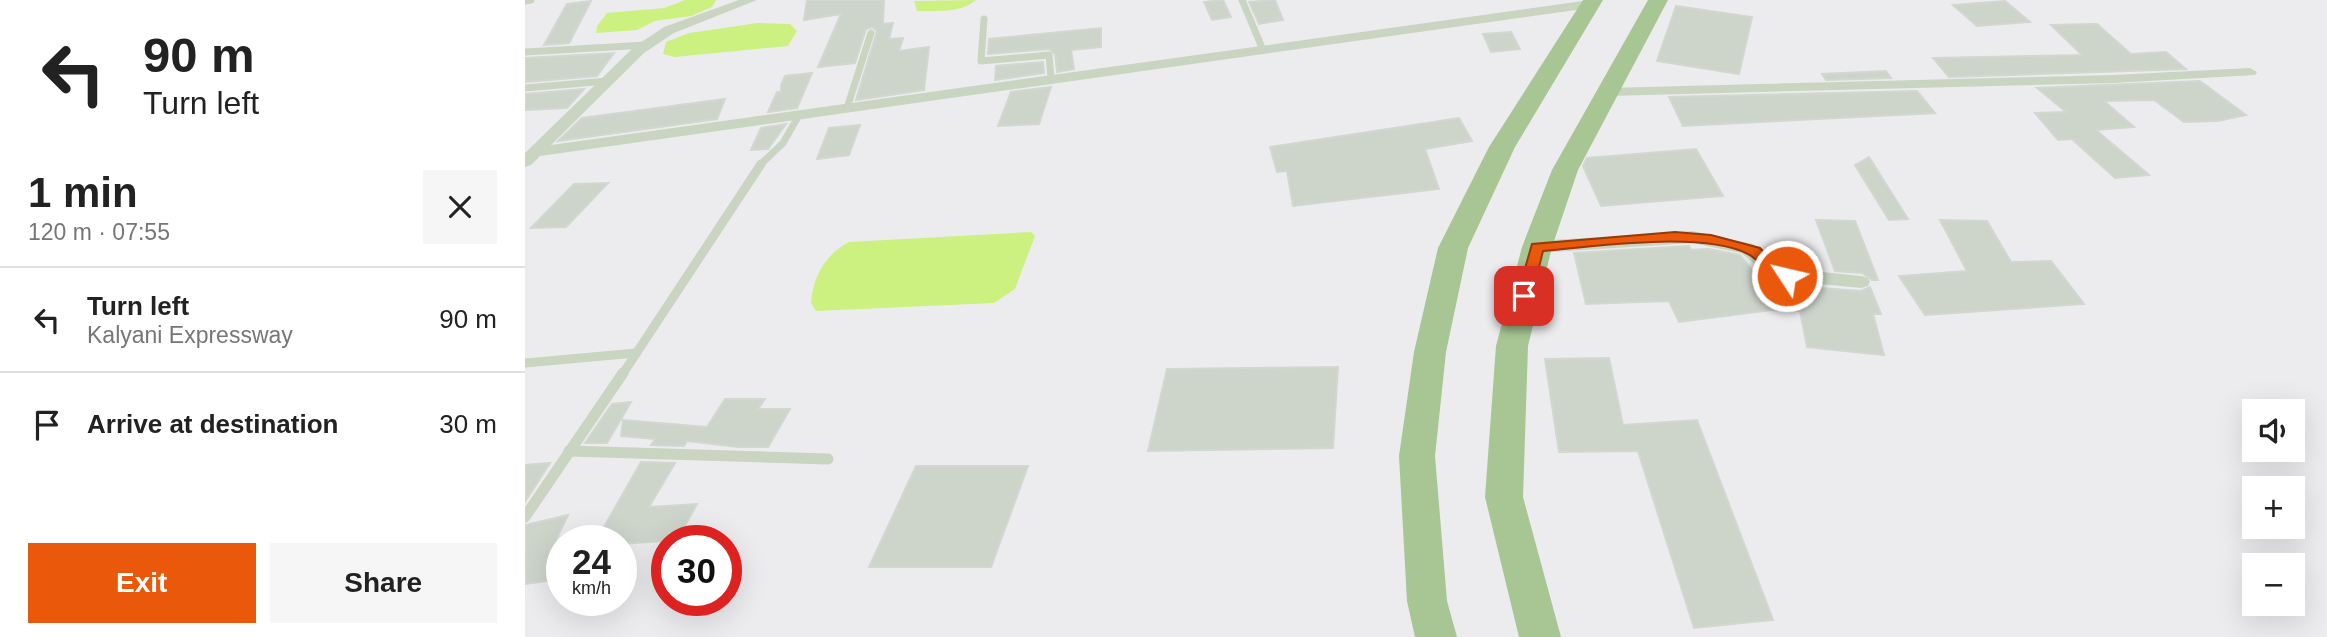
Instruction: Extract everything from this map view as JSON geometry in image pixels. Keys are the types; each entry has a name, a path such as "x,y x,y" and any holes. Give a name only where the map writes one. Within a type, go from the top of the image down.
{"highway":[{"path":"1539,637 1504,497 1512,346 1537,247 1565,170 1658,0"},
{"path":"1436,637 1427,601 1417,456 1430,352 1453,248 1502,147 1591,2"}],"street":[{"path":"531,157 646,45 669,30 751,0"},
{"path":"531,157 1052,78 1591,2"},
{"path":"1608,92 2113,79 2250,72"},
{"path":"1537,247 1692,237 1747,248 1779,274 1861,282"}],"lane":[{"path":"525,1 531,0"},
{"path":"1242,0 1263,50"},
{"path":"984,19 981,61 1049,55 1052,78"},
{"path":"847,108 871,33"},
{"path":"525,52 646,45"},
{"path":"525,88 607,81"},
{"path":"525,517 760,165 783,143 799,115"},
{"path":"525,363 636,353"},
{"path":"569,451 828,459"}],"shaded area":[{"path":"685,0 716,0 712,7 691,16 655,21 637,30 596,33 597,26 607,13 664,8"},
{"path":"976,0 956,9 933,11 917,11 914,1"},
{"path":"758,23 790,24 797,31 788,46 675,57 663,54 666,42 689,33"},
{"path":"1031,232 1035,236 1015,289 994,303 816,311 811,303 814,284 822,267 833,253 849,242"}],"building":[{"path":"807,0 884,0 883,24 893,23 889,39 903,38 899,51 929,47 924,90 856,100 877,31 872,27 866,29 855,63 818,67 841,14 804,20"},
{"path":"1223,0 1231,17 1212,20 1204,2"},
{"path":"1275,0 1283,20 1259,24 1249,2"},
{"path":"591,1 569,43 544,45 567,4"},
{"path":"2005,1 2030,22 1977,26 1953,5"},
{"path":"1676,6 1752,17 1739,74 1657,61"},
{"path":"2097,24 2131,54 2166,52 2186,69 1949,77 1933,58 2082,55 2051,25"},
{"path":"1101,28 1101,47 1071,50 1074,69 1057,72 1055,54 1049,49 988,54 989,39"},
{"path":"1511,32 1520,49 1491,52 1483,34"},
{"path":"614,53 597,76 525,82 525,58"},
{"path":"1043,62 1044,73 995,80 996,66"},
{"path":"1886,71 1891,78 1826,80 1822,74"},
{"path":"812,73 797,108 768,112 777,92 781,92 785,76"},
{"path":"2200,81 2246,115 2218,121 2184,122 2154,100 2104,101 2134,127 2096,130 2149,175 2115,178 2072,139 2058,140 2035,113 2066,112 2037,88"},
{"path":"1051,87 1039,124 998,126 1011,92"},
{"path":"584,89 567,108 525,110 525,94"},
{"path":"1917,91 1935,113 1683,126 1669,97"},
{"path":"725,99 717,119 558,141 582,118"},
{"path":"1459,118 1472,141 1425,149 1439,189 1293,206 1287,171 1277,172 1270,147"},
{"path":"786,124 768,149 751,150 761,128"},
{"path":"860,125 849,155 817,159 829,128"},
{"path":"1696,149 1723,196 1601,206 1583,166 1587,158"},
{"path":"1869,157 1908,219 1889,220 1855,165"},
{"path":"608,183 566,227 531,228 574,184"},
{"path":"1816,220 1855,221 1878,280 1872,280 1862,273 1835,271"},
{"path":"1940,220 1987,221 2011,262 2051,261 2084,304 1925,315 1899,276 1967,271"},
{"path":"1689,246 1691,250 1708,249 1740,255 1763,284 1861,291 1870,287 1881,314 1873,314 1884,355 1807,347 1800,311 1772,310 1679,322 1669,301 1586,304 1574,253"},
{"path":"1609,358 1623,425 1697,420 1773,620 1694,628 1638,451 1559,452 1545,359"},
{"path":"1338,367 1333,448 1148,451 1167,369"},
{"path":"725,399 765,399 758,409 790,409 768,447 738,447 687,441 684,446 651,445 655,439 621,436 623,420 707,427"},
{"path":"631,402 607,443 585,443 612,404"},
{"path":"641,462 675,463 649,507 697,504 685,525 651,525 651,542 637,543 637,525 605,525"},
{"path":"550,463 525,502 525,465"},
{"path":"916,466 1028,466 991,567 869,567"},
{"path":"568,515 563,525 546,525 546,581 525,584 525,525"}],"route":[{"path":"1524,296 1537,247 1591,242 1675,237 1711,240 1754,251 1770,268 1787,276"}]}
